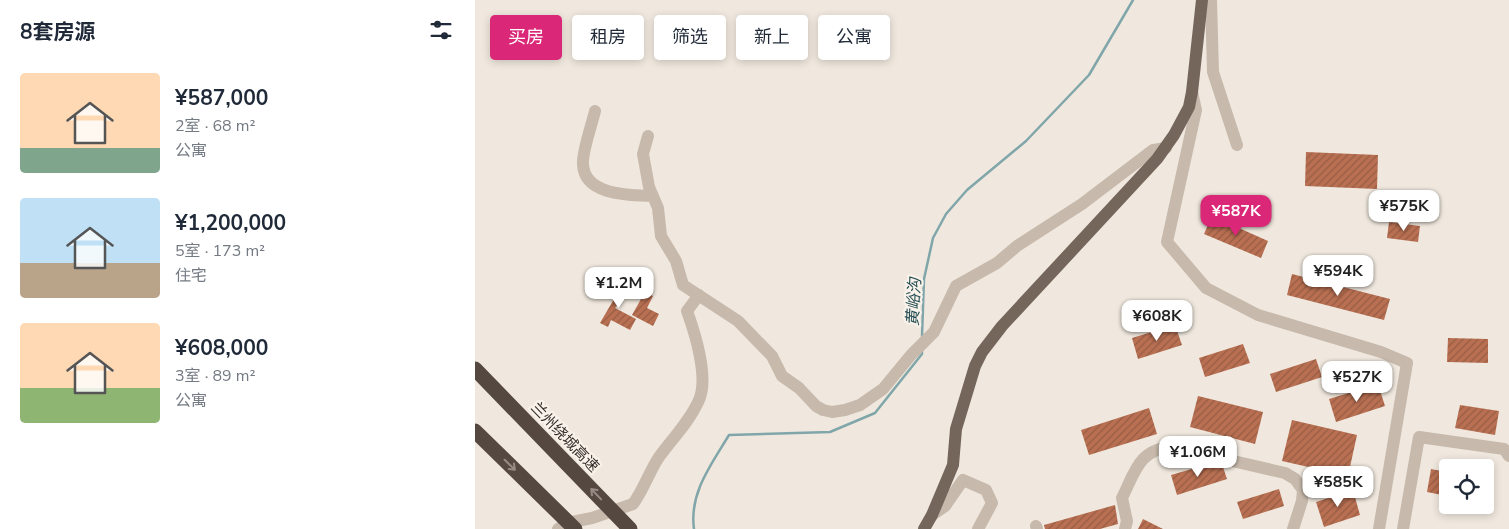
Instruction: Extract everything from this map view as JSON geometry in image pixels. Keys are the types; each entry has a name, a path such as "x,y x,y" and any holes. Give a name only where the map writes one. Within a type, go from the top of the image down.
{"highway":[{"name":"兰州绕城高速","path":"475,369 630,529"},
{"path":"475,431 575,529"}],"main road":[{"path":"924,529 932,515 953,465 956,429 970,380 982,352 1002,326 1166,148 1183,120 1192,92 1202,0"}],"street":[{"path":"1211,0 1213,72 1237,145"},
{"path":"1192,92 1196,110 1167,242 1206,288 1258,315 1381,352 1407,363 1379,529"},
{"path":"595,111 583,164 587,178 598,187 616,194 653,196"},
{"path":"648,136 643,154 653,196 658,208 661,236 676,261 683,285 738,321 772,356 782,376 823,410 845,410 860,405 883,389 934,332 956,286 997,263 1017,246 1082,204 1153,150 1166,148"},
{"path":"558,529 567,523 592,518 633,504 658,459 687,421 700,400 704,384 693,328 687,311 699,295"},
{"path":"1403,529 1419,436 1504,449 1509,456"},
{"path":"1125,529 1127,521 1121,498 1143,457 1157,448 1172,447 1285,473 1295,479 1303,490 1302,501 1293,529"},
{"path":"932,515 945,506 963,480 986,490 992,504 978,529"}],"building":[{"path":"1306,152 1378,155 1377,189 1305,186"},
{"path":"1212,216 1268,241 1261,258 1204,234"},
{"path":"1389,222 1420,226 1418,242 1387,238"},
{"path":"1292,274 1390,299 1384,320 1287,295"},
{"path":"626,280 633,286 615,308 636,319 630,330 611,320 608,327 600,323 614,299 612,297"},
{"path":"645,292 653,296 647,308 659,314 653,326 632,315"},
{"path":"1175,325 1182,345 1138,359 1132,338"},
{"path":"1448,338 1488,339 1488,363 1447,362"},
{"path":"1243,344 1250,363 1205,377 1199,358"},
{"path":"1316,359 1322,377 1276,392 1270,374"},
{"path":"1378,384 1385,406 1336,422 1329,399"},
{"path":"1198,396 1263,412 1255,444 1190,427"},
{"path":"1460,405 1499,411 1495,435 1455,428"},
{"path":"1149,408 1157,434 1089,455 1081,430"},
{"path":"1292,420 1357,435 1348,476 1282,461"},
{"path":"1209,464 1223,467 1227,479 1177,495 1171,475"},
{"path":"1431,469 1439,470 1439,494 1427,492"},
{"path":"1279,489 1284,506 1243,519 1237,502"},
{"path":"1353,490 1360,515 1324,527 1316,502"},
{"path":"1115,505 1118,524 1100,529 1045,529 1044,525"},
{"path":"1143,519 1163,529 1138,529"}],"waterway":[{"name":"黄峪沟","path":"922,336 924,279 933,238 946,214 967,190 1026,141 1089,75 1133,0"},
{"name":"黄峪沟","path":"694,529 693,516 698,491 709,468 729,435 830,432 875,413 922,354 922,349"}]}
